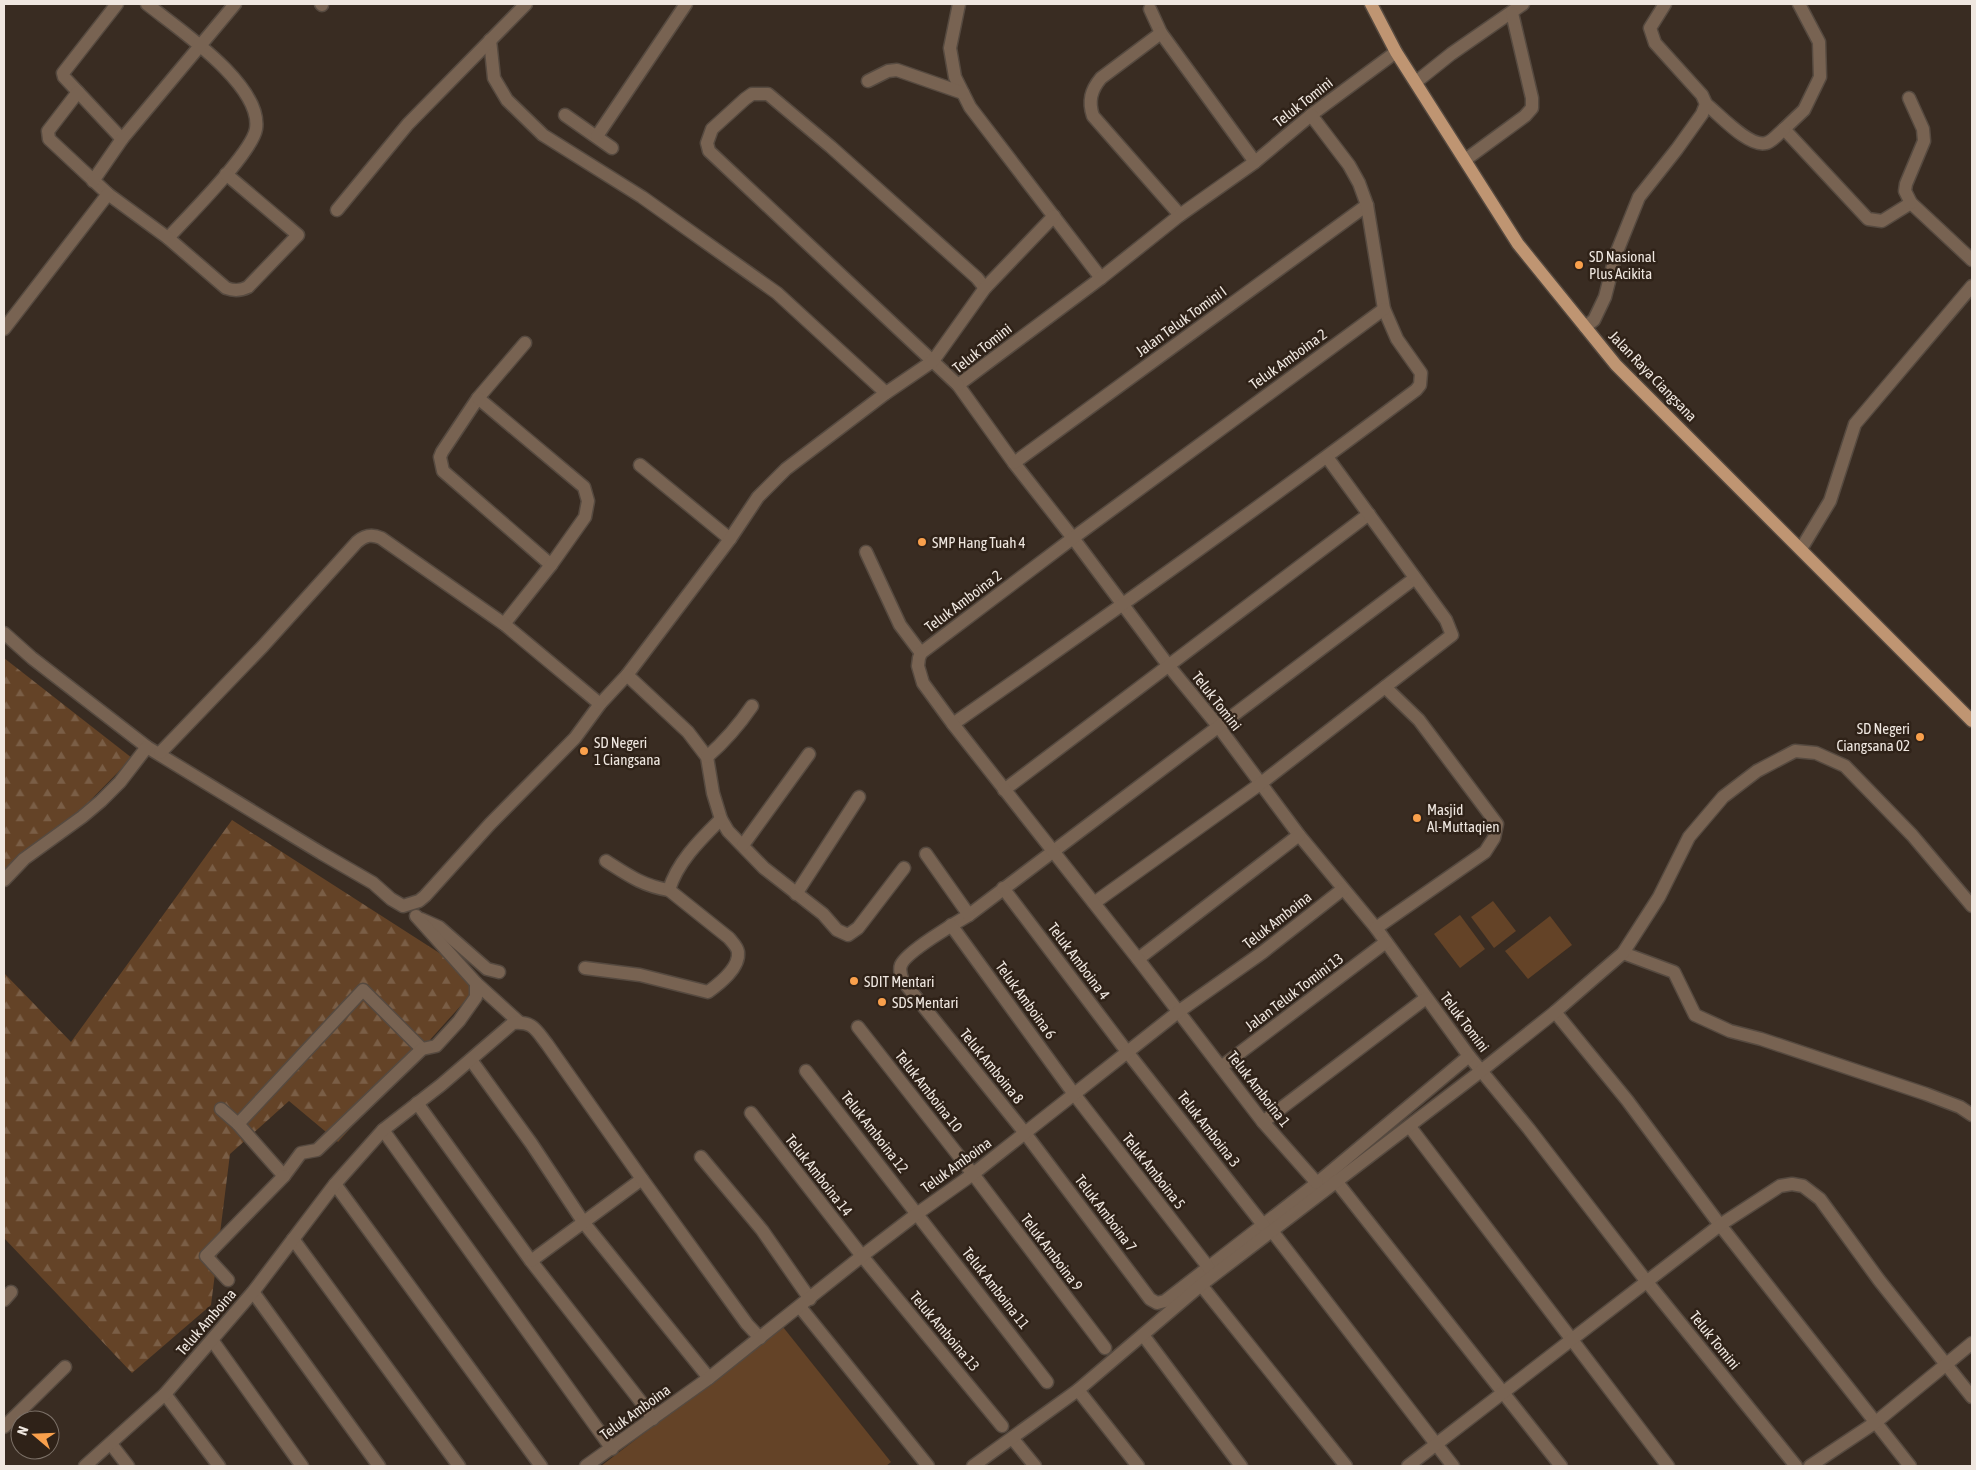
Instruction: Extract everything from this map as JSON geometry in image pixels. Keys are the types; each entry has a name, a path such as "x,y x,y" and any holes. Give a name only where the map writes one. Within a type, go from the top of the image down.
{"main road":[{"name":"Jalan Raya Ciangsana","path":"1371,4 1396,52 1518,244 1616,365 1972,721"}],"street":[{"path":"117,4 64,69 64,77 122,139"},
{"path":"147,4 233,75 253,107 256,128 252,140 226,174 168,238"},
{"path":"93,181 122,139 235,4"},
{"path":"337,210 408,124 526,4"},
{"path":"597,136 686,4"},
{"path":"959,4 950,48 955,77 970,107 1101,278"},
{"path":"1416,82 1451,54 1523,4"},
{"path":"1665,4 1650,28 1654,43 1702,95 1706,104 1748,140 1758,144 1768,143 1804,110 1820,77 1820,42 1799,4"},
{"path":"1150,9 1161,33 1256,162"},
{"path":"1465,160 1526,116 1532,108 1532,98 1512,12"},
{"path":"1161,33 1101,78 1093,88 1090,108 1092,116 1180,215"},
{"path":"490,40 494,78 506,100 543,135 642,197 776,293 886,393"},
{"name":"Teluk Tomini","path":"1396,52 1311,115 1256,162 1180,215 1101,278 958,385 1014,464 1124,604 1168,665 1218,726 1299,835 1376,928 1469,1056 1536,1136 1647,1282 1796,1466"},
{"path":"868,81 888,71 897,70 963,93"},
{"path":"78,92 48,131 48,136 63,155 108,194 168,238 226,288 233,291 248,287 298,235 226,174"},
{"path":"958,385 709,151 707,143 712,129 745,98 752,94 768,94 831,147 977,278 985,288"},
{"path":"1909,98 1923,129 1924,141 1906,184 1905,192 1911,203 1972,260"},
{"path":"1585,327 1594,320 1605,297 1616,254 1639,197 1677,149 1702,114 1706,104"},
{"path":"565,115 612,148"},
{"path":"953,724 1124,604 1327,457 1416,390 1420,385 1421,373 1397,339 1384,309 1367,205 1349,165 1311,115"},
{"path":"1784,129 1868,220 1882,221 1911,203"},
{"path":"4,330 108,194"},
{"name":"Jalan Teluk Tomini I","path":"1014,464 1367,205"},
{"path":"403,906 419,901 431,890 490,824 575,738 600,704 627,675 730,539 758,497 786,469 886,393 933,361 985,288 1054,216"},
{"path":"1801,549 1830,502 1855,424 1972,286"},
{"name":"Teluk Amboina 2","path":"1178,1012 922,683 918,666 919,658 922,653 1073,538 1384,309"},
{"path":"525,343 478,398 440,457 443,471 551,565"},
{"path":"478,398 584,487 588,501 585,517 551,565 504,624"},
{"path":"1094,903 1260,784 1452,635 1446,620 1327,457"},
{"path":"640,465 730,539"},
{"path":"1004,790 1369,514"},
{"path":"160,753 263,646 357,542 366,536 375,535 382,538 504,624 600,704"},
{"path":"866,552 900,624 922,653"},
{"path":"951,925 969,916 1003,888 1416,578"},
{"path":"4,633 32,658 147,746 373,883 391,899 416,916 476,983 519,1022 533,1026 548,1044 642,1179 747,1324 760,1338"},
{"path":"627,675 688,732 707,757 713,793 721,819 728,831 764,868 823,914 837,930 848,934 858,928 904,868"},
{"path":"1376,928 1485,852 1494,838 1497,824 1419,720 1385,687"},
{"path":"707,757 740,724 752,706"},
{"path":"4,880 24,859 82,818 101,801 120,782 147,746"},
{"path":"1209,1268 1336,1181 1410,1126 1555,1012 1623,953 1659,897 1689,837 1723,797 1757,771 1795,751 1816,753 1844,766 1912,835 1972,906"},
{"path":"743,845 809,754"},
{"path":"796,894 858,797"},
{"path":"669,890 676,872 701,838 721,819"},
{"path":"1138,959 1299,835"},
{"path":"926,854 969,916"},
{"path":"585,968 640,975 708,992 720,982 737,959 736,946 729,938 669,890 652,887 635,880 606,861"},
{"name":"Teluk Amboina 4","path":"1003,888 1128,1053"},
{"name":"Teluk Amboina","path":"586,1466 612,1450 709,1378 862,1256 1025,1134 1178,1012 1263,952 1343,889"},
{"path":"416,916 439,927 487,968 499,972"},
{"name":"Teluk Amboina 8","path":"951,925 908,956 900,970 903,981 1025,1134"},
{"name":"Teluk Amboina 6","path":"951,925 1074,1094"},
{"name":"Jalan Teluk Tomini 13","path":"1221,1067 1386,942"},
{"path":"1623,953 1674,972 1695,1015 1730,1031 1762,1039 1926,1094 1960,1107 1972,1114"},
{"path":"228,1280 206,1256 284,1176 301,1153 318,1150 422,1049 436,1046 459,1021 476,997 476,983"},
{"path":"238,1124 363,990 422,1049"},
{"path":"1263,1122 1426,998"},
{"name":"Teluk Amboina 1","path":"1178,1012 1263,1122 1317,1183"},
{"path":"1555,1012 1627,1100 1720,1225 1910,1466"},
{"name":"Teluk Amboina","path":"85,1466 166,1394 253,1292 335,1184 382,1130 471,1060 514,1023 519,1022"},
{"name":"Teluk Amboina 10","path":"858,1027 973,1174"},
{"name":"Teluk Amboina 3","path":"1128,1053 1268,1228 1453,1466"},
{"path":"973,1466 1078,1390 1268,1228 1317,1183 1469,1056"},
{"path":"471,1060 584,1223 709,1378"},
{"name":"Teluk Amboina 12","path":"806,1071 918,1213"},
{"name":"Teluk Amboina 5","path":"1074,1094 1209,1268"},
{"path":"417,1103 531,1261 653,1419"},
{"path":"221,1109 238,1124 284,1176"},
{"name":"Teluk Amboina 14","path":"751,1113 862,1256"},
{"path":"1410,1126 1571,1341 1668,1466"},
{"path":"382,1130 612,1450"},
{"name":"Teluk Amboina 7","path":"1025,1134 1150,1299 1157,1303 1165,1301 1209,1268"},
{"path":"701,1157 762,1230 810,1298"},
{"name":"Teluk Amboina 9","path":"973,1174 1105,1348"},
{"path":"531,1261 642,1179"},
{"path":"1336,1181 1561,1466"},
{"path":"335,1184 541,1466"},
{"path":"1408,1466 1437,1446 1720,1225 1780,1186 1792,1184 1803,1186 1820,1199 1879,1280 1972,1397"},
{"name":"Teluk Amboina 11","path":"918,1213 1048,1382"},
{"path":"293,1239 459,1466"},
{"name":"Teluk Amboina 13","path":"862,1256 1002,1426"},
{"path":"1202,1284 1346,1466"},
{"path":"253,1292 379,1466"},
{"path":"800,1307 928,1466"},
{"path":"1143,1336 1241,1466"},
{"path":"212,1340 302,1466"},
{"path":"1810,1466 1876,1422 1972,1343"},
{"path":"4,1426 65,1367"},
{"path":"1078,1390 1138,1466"},
{"path":"166,1394 219,1466"},
{"path":"1012,1438 1035,1466"},
{"path":"111,1444 128,1466"}],"green space":[{"path":"4,658 132,758 4,888"},
{"path":"232,820 483,981 338,1142 289,1101 230,1154 211,1305 132,1373 4,1238 4,973 71,1042"},
{"path":"1493,901 1516,931 1494,948 1471,917"},
{"path":"1460,915 1485,949 1460,968 1434,934"},
{"path":"1550,916 1572,945 1528,979 1505,951"},
{"path":"783,1327 891,1462 886,1466 601,1466"}],"place":[{"name":"SD Nasional Plus Acikita","path":"1579,265"},
{"name":"SMP Hang Tuah 4","path":"922,542"},
{"name":"SD Negeri Ciangsana 02","path":"1920,737"},
{"name":"SD Negeri 1 Ciangsana","path":"584,751"},
{"name":"Masjid Al-Muttaqien","path":"1417,818"},
{"name":"SDIT Mentari","path":"854,981"},
{"name":"SDS Mentari","path":"882,1002"}]}
